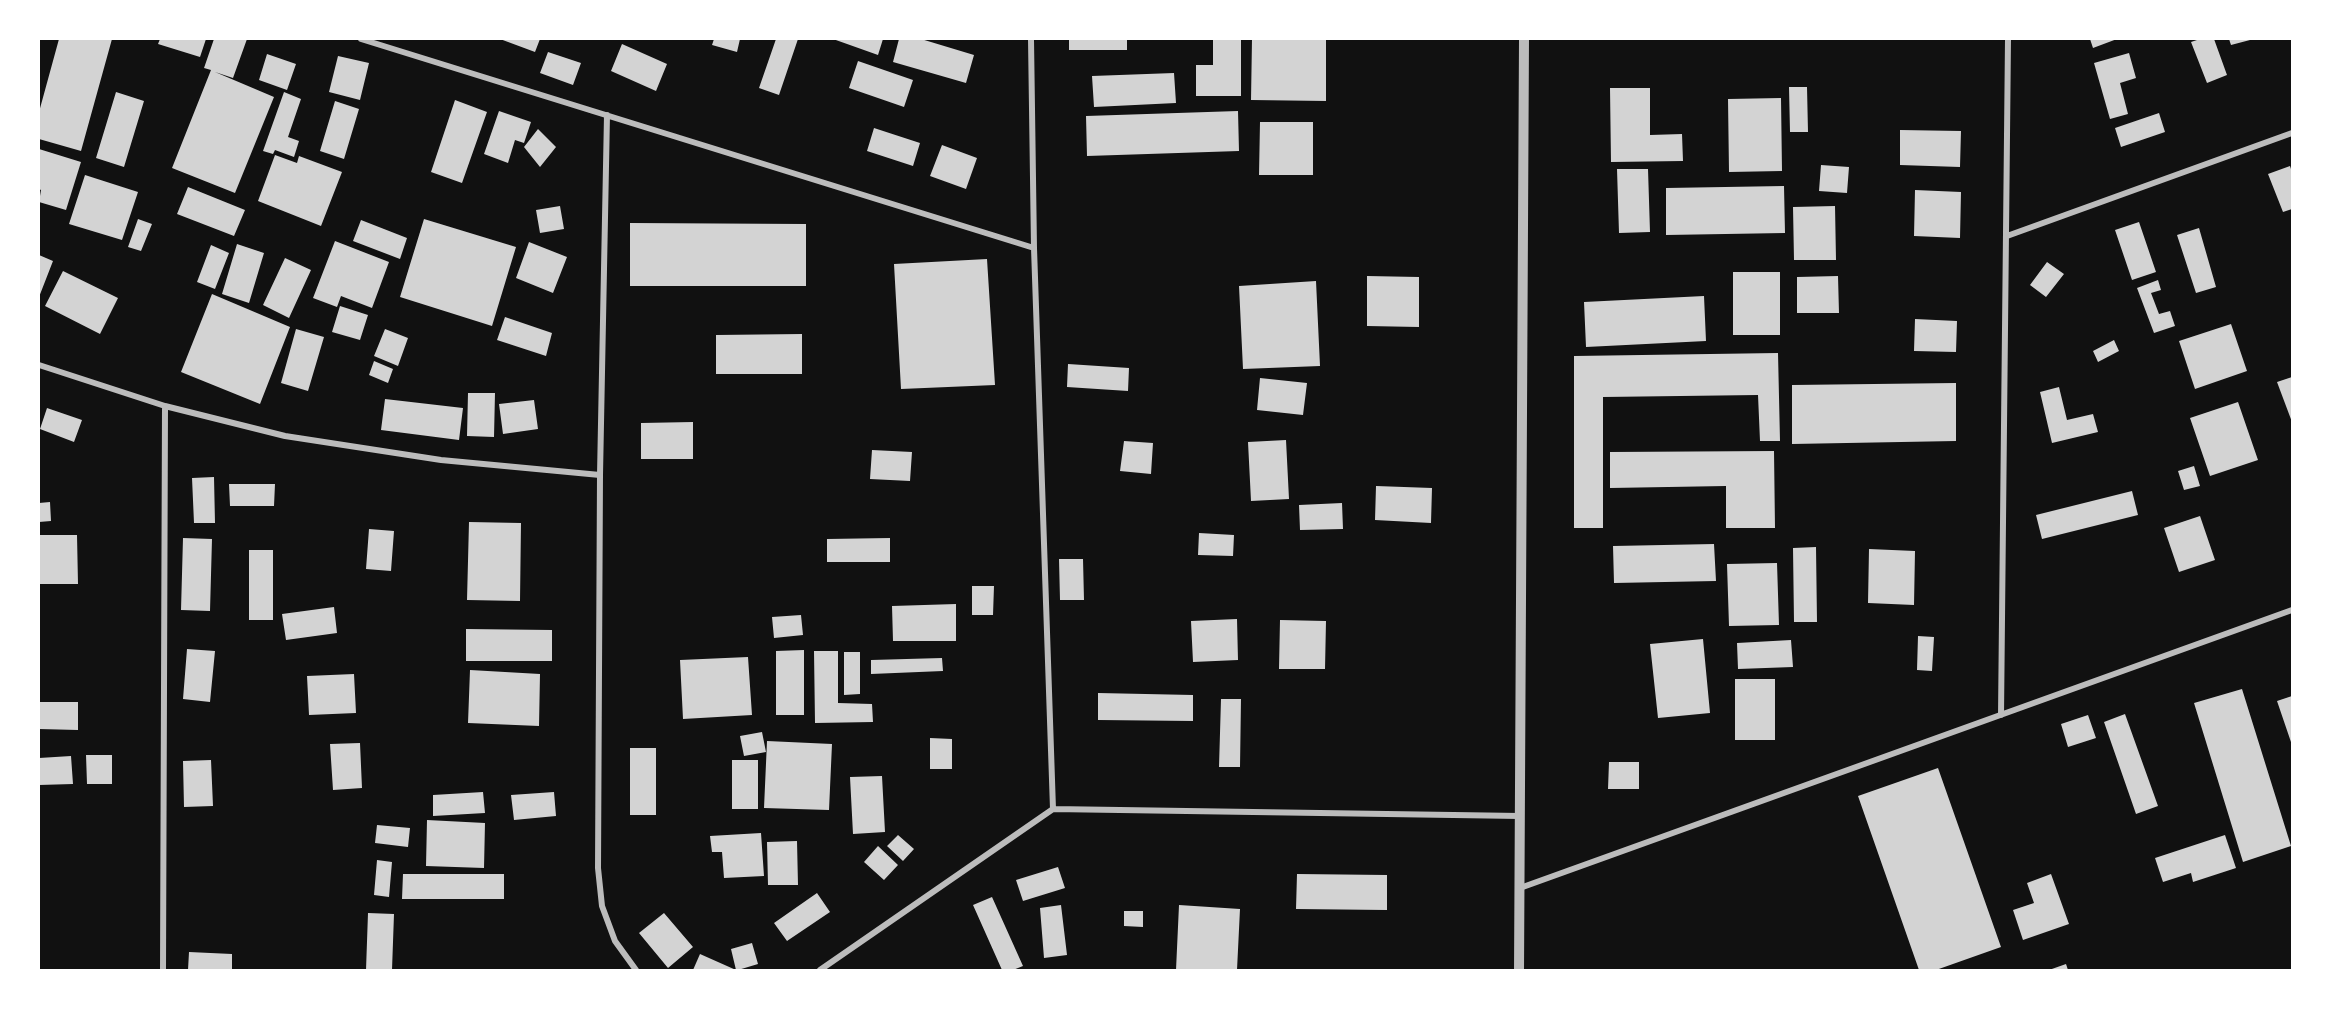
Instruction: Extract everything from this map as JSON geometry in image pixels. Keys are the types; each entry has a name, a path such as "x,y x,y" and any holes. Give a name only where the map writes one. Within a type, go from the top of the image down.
{"street":[{"path":"361,39 1034,248"},
{"path":"1031,39 1034,248 1053,809"},
{"path":"1519,970 1524,39"},
{"path":"2001,715 2008,39"},
{"path":"607,115 600,475 598,868 602,906 615,941 636,970"},
{"path":"2007,236 2292,133"},
{"path":"39,365 165,406 296,437 441,460 600,475"},
{"path":"163,970 165,406"},
{"path":"1520,888 2292,610"},
{"path":"820,970 1053,809 1520,816"}],"building":[{"path":"59,39 112,39 81,151 39,139 39,112"},
{"path":"160,39 206,39 200,57 158,44"},
{"path":"214,39 247,39 233,78 215,72 274,97 235,193 172,168 211,70 204,68"},
{"path":"500,39 540,39 535,52"},
{"path":"714,39 740,39 737,52 712,45"},
{"path":"776,39 798,39 779,95 759,88"},
{"path":"833,39 883,39 878,55"},
{"path":"899,39 921,39 974,55 966,83 893,62"},
{"path":"1069,39 1127,39 1127,50 1069,50"},
{"path":"1213,39 1241,39 1241,96 1196,96 1196,65 1213,65"},
{"path":"1252,39 1326,39 1326,101 1251,100"},
{"path":"2090,39 2117,39 2093,48"},
{"path":"2200,39 2214,39 2227,75 2207,83 2191,42"},
{"path":"2229,39 2249,39 2250,40 2231,45"},
{"path":"622,44 667,64 656,91 611,71"},
{"path":"548,52 581,63 573,85 540,73"},
{"path":"2129,53 2136,78 2120,83 2128,114 2110,119 2094,63"},
{"path":"267,54 296,64 287,90 259,80"},
{"path":"338,56 369,63 360,100 329,92"},
{"path":"858,61 913,80 904,107 849,88"},
{"path":"1174,73 1176,103 1094,107 1092,76"},
{"path":"1789,87 1807,87 1808,132 1790,132"},
{"path":"1610,88 1650,88 1650,135 1682,134 1683,161 1611,162"},
{"path":"116,92 144,101 124,167 96,158"},
{"path":"284,92 301,99 288,137 299,141 294,157 275,150 273,154 263,151"},
{"path":"1781,98 1782,171 1729,172 1728,99"},
{"path":"455,100 487,112 462,183 431,172"},
{"path":"335,101 359,109 344,159 320,151"},
{"path":"499,111 531,122 524,143 515,140 508,163 484,154"},
{"path":"1238,111 1239,151 1087,156 1086,116"},
{"path":"2159,113 2165,132 2121,147 2115,128"},
{"path":"1260,122 1313,122 1313,175 1259,175"},
{"path":"874,128 920,143 913,166 867,151"},
{"path":"538,129 556,147 540,167 524,147"},
{"path":"1900,130 1961,131 1960,167 1900,165"},
{"path":"942,145 977,158 966,189 930,176"},
{"path":"39,149 81,162 66,210 39,202 41,190 39,189"},
{"path":"275,155 297,163 299,156 342,172 321,226 258,201"},
{"path":"1821,165 1849,167 1847,193 1819,191"},
{"path":"2290,166 2292,209 2283,212 2268,174"},
{"path":"1617,169 1648,169 1650,232 1619,233"},
{"path":"85,175 138,192 122,240 69,224"},
{"path":"1784,186 1785,233 1666,235 1666,188"},
{"path":"188,187 245,210 234,236 177,214"},
{"path":"1915,190 1961,192 1960,238 1914,236"},
{"path":"560,206 564,229 540,233 536,210"},
{"path":"1835,206 1836,260 1794,260 1793,207"},
{"path":"138,219 152,224 141,251 128,247"},
{"path":"424,219 516,247 492,326 400,297"},
{"path":"361,220 407,238 400,259 353,241"},
{"path":"2139,222 2156,272 2132,280 2115,230"},
{"path":"630,223 806,224 806,286 630,286"},
{"path":"2199,228 2216,287 2196,293 2177,235"},
{"path":"335,241 389,262 372,308 341,296 337,307 313,298"},
{"path":"529,242 567,257 553,293 516,278"},
{"path":"237,244 264,253 249,303 222,294"},
{"path":"211,245 229,253 215,289 197,282"},
{"path":"39,255 53,261 39,297"},
{"path":"285,258 311,270 289,318 263,305"},
{"path":"987,259 995,385 901,389 894,264"},
{"path":"2047,262 2064,274 2046,297 2030,285"},
{"path":"63,271 118,298 100,334 45,306"},
{"path":"1733,272 1780,272 1780,335 1733,335"},
{"path":"1367,276 1419,277 1419,327 1367,326"},
{"path":"1838,276 1839,313 1797,313 1797,277"},
{"path":"2158,280 2161,290 2151,293 2159,314 2170,311 2175,326 2154,333 2137,288"},
{"path":"1316,281 1320,366 1243,369 1239,286"},
{"path":"212,294 290,327 260,404 181,372"},
{"path":"1704,296 1706,341 1586,347 1584,302"},
{"path":"340,306 368,315 360,340 332,332"},
{"path":"505,317 552,333 546,356 497,340"},
{"path":"1915,319 1957,321 1956,352 1914,351"},
{"path":"2231,324 2247,371 2195,389 2179,341"},
{"path":"296,329 324,337 308,391 281,383"},
{"path":"385,329 408,338 398,366 374,356"},
{"path":"802,334 802,374 716,374 716,335"},
{"path":"2114,340 2119,351 2098,362 2093,351"},
{"path":"1778,353 1780,441 1760,441 1758,395 1603,397 1603,528 1574,528 1574,356"},
{"path":"374,361 393,369 388,383 369,375"},
{"path":"1068,364 1129,368 1128,391 1067,387"},
{"path":"2292,377 2292,422 2277,382"},
{"path":"1260,378 1307,383 1303,415 1257,410"},
{"path":"1956,383 1956,441 1792,444 1792,385"},
{"path":"2059,387 2067,420 2093,414 2098,432 2052,443 2040,392"},
{"path":"468,393 495,393 494,437 467,436"},
{"path":"385,399 463,408 459,440 381,430"},
{"path":"534,400 538,429 503,434 499,404"},
{"path":"2238,402 2258,460 2210,476 2190,418"},
{"path":"47,408 82,420 74,442 40,429"},
{"path":"693,422 693,459 641,459 641,423"},
{"path":"1286,440 1289,499 1251,501 1248,442"},
{"path":"1124,441 1153,443 1151,474 1120,471"},
{"path":"872,450 912,452 910,481 870,479"},
{"path":"1774,451 1775,528 1726,528 1726,486 1610,488 1610,452"},
{"path":"2194,466 2200,486 2184,490 2178,471"},
{"path":"214,477 215,523 194,523 192,478"},
{"path":"229,484 275,484 274,506 230,506"},
{"path":"1376,486 1432,488 1431,523 1375,520"},
{"path":"2132,491 2138,515 2042,539 2036,515"},
{"path":"50,502 51,521 39,522 39,503"},
{"path":"1342,503 1343,529 1300,530 1299,505"},
{"path":"2200,516 2215,560 2179,572 2164,528"},
{"path":"469,522 521,523 520,601 467,600"},
{"path":"369,529 394,531 391,571 366,569"},
{"path":"1199,533 1234,535 1233,556 1198,555"},
{"path":"39,535 77,535 78,584 39,584"},
{"path":"183,538 212,539 210,611 181,610"},
{"path":"890,538 890,562 827,562 827,539"},
{"path":"1714,544 1716,581 1614,583 1613,546"},
{"path":"1816,547 1817,622 1794,622 1793,548"},
{"path":"1869,549 1915,551 1914,605 1868,603"},
{"path":"249,550 273,550 273,620 249,620"},
{"path":"1059,559 1083,559 1084,600 1060,600"},
{"path":"1777,563 1779,625 1729,626 1727,564"},
{"path":"972,586 994,586 993,615 972,615"},
{"path":"956,604 956,641 893,641 892,606"},
{"path":"334,607 337,633 286,640 282,614"},
{"path":"801,615 803,635 774,638 772,617"},
{"path":"1237,619 1238,660 1193,662 1191,621"},
{"path":"1280,620 1326,621 1325,669 1279,669"},
{"path":"466,629 552,630 552,661 466,661"},
{"path":"1918,636 1934,637 1932,671 1917,670"},
{"path":"1703,639 1710,713 1658,718 1650,644"},
{"path":"1791,640 1793,667 1738,669 1737,643"},
{"path":"187,649 215,651 210,702 183,699"},
{"path":"804,650 804,715 776,715 776,651"},
{"path":"814,651 838,651 838,703 872,704 873,722 815,723"},
{"path":"844,652 860,652 860,694 844,695"},
{"path":"748,657 752,715 683,719 680,660"},
{"path":"942,658 943,671 871,674 871,660"},
{"path":"470,670 540,674 539,726 468,723"},
{"path":"354,674 356,713 309,715 307,676"},
{"path":"1735,679 1775,679 1775,740 1735,740"},
{"path":"2242,689 2291,846 2243,862 2194,703"},
{"path":"1098,693 1193,695 1193,721 1098,720"},
{"path":"2292,696 2292,745 2277,701"},
{"path":"1221,699 1241,699 1240,767 1219,767"},
{"path":"39,702 78,702 78,730 39,729"},
{"path":"2125,714 2158,806 2136,814 2104,722"},
{"path":"2088,715 2096,738 2068,747 2061,724"},
{"path":"762,732 766,752 744,756 740,736"},
{"path":"930,738 952,739 952,769 930,769"},
{"path":"767,741 832,744 829,810 764,808"},
{"path":"360,743 362,788 333,790 330,744"},
{"path":"630,748 656,748 656,815 630,815"},
{"path":"86,755 112,755 112,784 87,784"},
{"path":"71,756 73,784 39,785 39,758"},
{"path":"211,760 213,806 184,807 183,761"},
{"path":"732,760 758,760 758,809 732,809"},
{"path":"1609,762 1639,762 1639,789 1608,789"},
{"path":"1938,768 2001,947 1936,970 1919,970 1858,796"},
{"path":"882,776 885,832 853,834 850,777"},
{"path":"483,792 485,813 433,816 433,795"},
{"path":"554,792 556,816 514,820 511,795"},
{"path":"427,820 485,823 484,868 426,866"},
{"path":"377,825 410,828 408,847 375,843"},
{"path":"761,833 764,876 724,878 722,852 712,852 710,836"},
{"path":"898,835 914,849 903,861 887,846"},
{"path":"2225,835 2236,868 2193,882 2191,873 2163,882 2155,858"},
{"path":"797,841 798,885 768,885 767,842"},
{"path":"878,846 898,865 884,880 864,862"},
{"path":"377,860 392,862 389,897 374,895"},
{"path":"1058,867 1065,888 1023,901 1016,880"},
{"path":"403,874 504,874 504,899 402,899"},
{"path":"1297,874 1387,875 1387,910 1296,909"},
{"path":"2051,874 2069,924 2023,940 2013,910 2034,903 2027,883"},
{"path":"817,893 830,912 787,941 774,923"},
{"path":"992,897 1023,966 1013,970 1002,970 973,905"},
{"path":"1061,905 1067,955 1044,958 1040,908"},
{"path":"1179,905 1240,909 1237,970 1176,970"},
{"path":"1124,911 1143,911 1143,927 1124,926"},
{"path":"368,913 394,914 392,970 366,970"},
{"path":"664,913 693,947 668,968 639,933"},
{"path":"752,943 758,964 736,970 731,949"},
{"path":"189,952 232,954 232,970 188,970"},
{"path":"700,954 736,970 693,970"},
{"path":"2066,964 2068,970 2049,970"}]}
